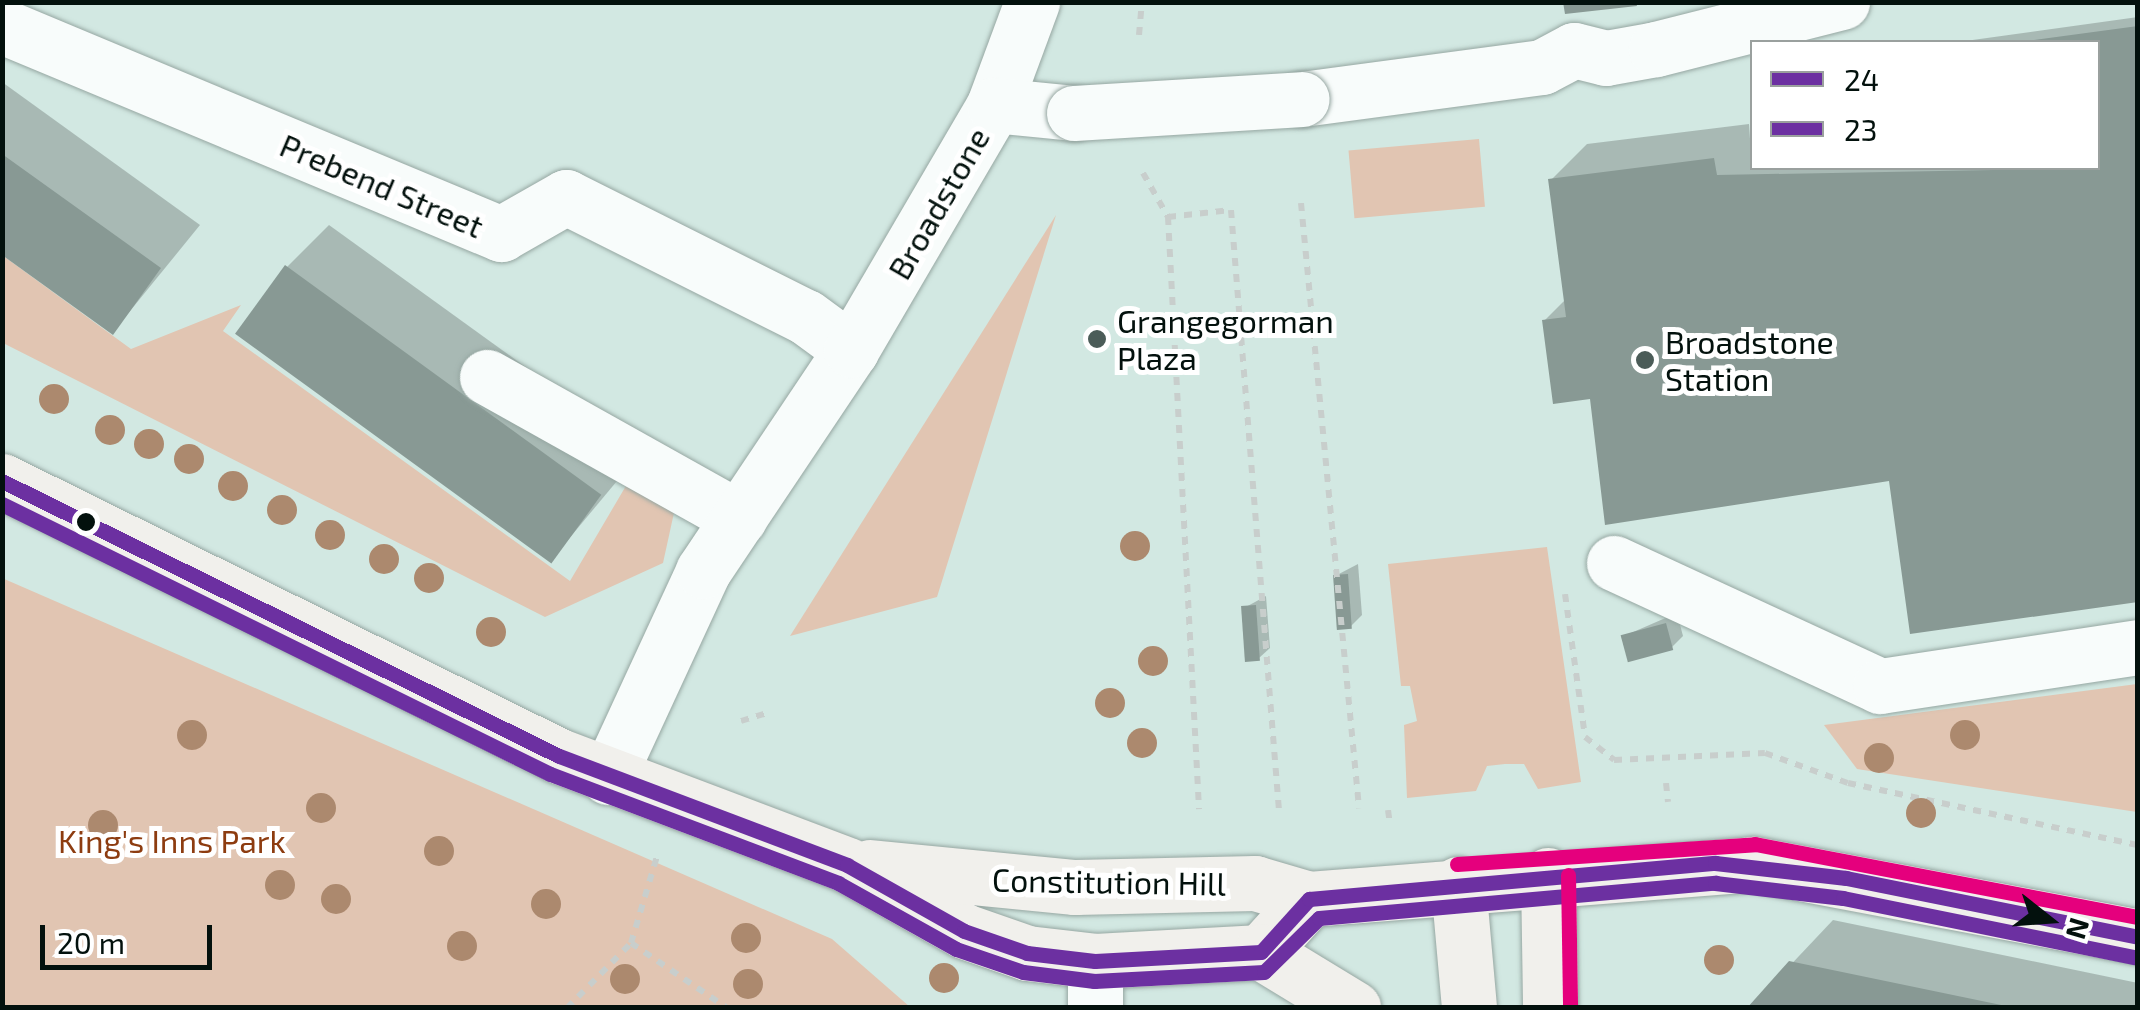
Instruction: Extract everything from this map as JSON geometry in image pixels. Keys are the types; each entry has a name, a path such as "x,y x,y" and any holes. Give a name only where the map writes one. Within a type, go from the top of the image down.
{"main road":[{"name":"Constitution Hill","path":"2,481 608,777 848,865 964,931 1095,984 1261,952"},
{"name":"Constitution Hill","path":"848,865 1075,887 1255,882 1309,899 1548,875 1758,864 2138,937"},
{"path":"1548,875 1550,1008"},
{"path":"1458,884 1470,1008"},
{"path":"1309,899 1261,952 1353,1008"}],"street":[{"path":"994,105 1032,2"},
{"name":"Broadstone","path":"608,777 703,571 850,350 994,105 1074,113 1302,98 1542,67 1574,50 1606,58 1842,2"},
{"name":"Prebend Street","path":"2,26 500,234 566,197 806,317 850,350"},
{"path":"487,377 738,518"},
{"path":"1588,568 1880,686 2138,647"}],"path":[{"path":"1138,35 1142,2"},
{"path":"1143,172 1168,217 1198,809"},
{"path":"1301,203 1359,808"},
{"path":"1168,217 1231,210 1279,810"},
{"path":"1588,568 1584,737 1614,760 1765,753 1848,783 2138,845"},
{"path":"741,722 768,713"},
{"path":"1666,783 1668,802"},
{"path":"567,1008 631,943 676,805"},
{"path":"1388,810 1390,824"},
{"path":"631,943 727,1008"}],"green space":[{"path":"1479,139 1485,207 1354,218 1348,150"},
{"path":"1056,215 937,597 790,636"},
{"path":"2,255 131,349 241,305 223,331 570,581 630,479 677,499 663,563 545,617 3,343"},
{"path":"1547,547 1581,782 1538,789 1524,764 1505,764 1487,766 1476,791 1407,798 1404,725 1417,721 1410,686 1401,686 1388,564"},
{"name":"King's Inns Park","path":"2,578 832,939 910,1007 3,1007"},
{"path":"2137,684 2137,812 1857,769 1824,725"}],"building":[{"path":"1563,2 1636,2 1637,6 1565,14"},
{"path":"2138,26 2138,602 1910,634 1889,481 1605,525 1590,399 1553,404 1542,320 1566,317 1548,179 1714,158 1717,175 2100,170 2100,40 2034,40"},
{"path":"2,154 161,268 113,335 2,255"},
{"path":"285,265 601,495 551,564 235,334"},
{"path":"1348,574 1352,629 1337,630 1333,575"},
{"path":"1256,605 1260,661 1245,662 1241,606"},
{"path":"1666,623 1673,650 1628,662 1621,635"},
{"path":"1789,961 2006,1006 2006,1008 1747,1008"}],"transit line":[{"name":"24","path":"2,481 559,756 847,865 964,931 1027,953 1095,961 1261,952 1309,899 1715,863 1846,878 2138,937"},
{"name":"23","path":"2,504 550,774 838,883 956,949 1023,972 1094,981 1264,972 1319,918 1715,883 1843,898 2134,957"},
{"path":"1457,864 1755,844 2138,917"},
{"path":"1568,875 1570,1008"}],"place":[{"name":"Grangegorman Plaza","path":"1097,339"},
{"name":"Broadstone Station","path":"1645,360"}]}
